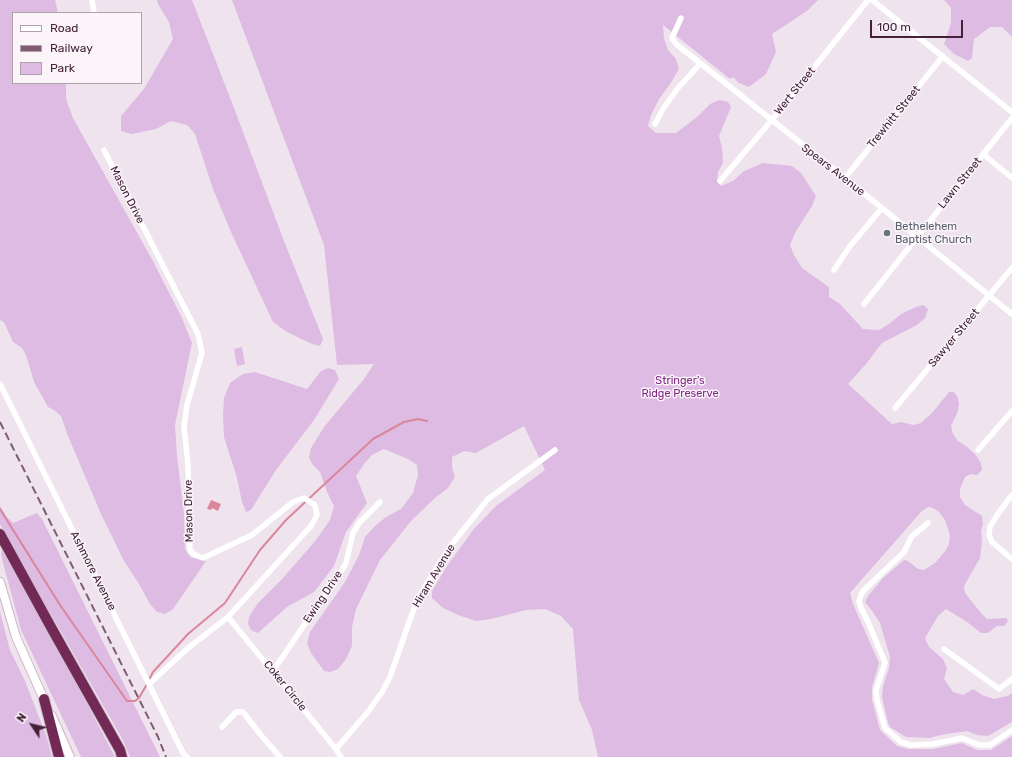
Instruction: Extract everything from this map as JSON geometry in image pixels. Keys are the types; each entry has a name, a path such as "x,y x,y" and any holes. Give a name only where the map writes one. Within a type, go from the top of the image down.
{"highway":[{"path":"0,534 120,750 122,757"},
{"path":"44,699 59,757"}],"main road":[{"path":"0,582 16,637 70,757"}],"street":[{"path":"92,0 94,12"},
{"name":"Wert Street","path":"720,181 771,121 868,0"},
{"path":"872,0 1012,112"},
{"name":"Spears Avenue","path":"681,18 672,38 676,44 771,121 845,178 1012,314"},
{"name":"Trewhitt Street","path":"845,178 943,56"},
{"path":"655,124 670,99 700,64"},
{"name":"Lawn Street","path":"864,304 1012,118"},
{"name":"Mason Drive","path":"104,150 198,334 202,353 187,405 184,426 188,465 190,550 203,558 252,535 293,502 304,498 315,505 317,515 311,526 228,617 188,648 149,684"},
{"path":"983,154 1012,178"},
{"path":"834,270 850,246 882,208"},
{"name":"Sawyer Street","path":"895,408 1012,268"},
{"name":"Ashmore Avenue","path":"0,384 183,752 187,757"},
{"path":"978,450 1012,412"},
{"name":"Hiram Avenue","path":"336,748 367,713 382,692 390,676 418,598 452,544 488,499 555,450"},
{"path":"1012,495 997,515 990,528 989,535 992,542 1012,559"},
{"name":"Ewing Drive","path":"273,672 331,588 346,563 353,533 359,523 380,502"},
{"path":"928,523 912,536 904,552 864,590 859,601 885,662 876,690 877,700 885,728 901,742 911,745 933,744 962,738 979,745 990,744 1012,730"},
{"name":"Coker Circle","path":"228,617 336,748 341,757"},
{"path":"944,649 999,689 1012,679"},
{"path":"222,727 236,712 243,712 280,757"}],"green space":[{"path":"0,0 55,0 58,12 12,12 12,84 66,84 66,99 73,118 154,263 182,318 192,343 175,425 184,514 185,549 190,557 206,561 173,609 165,614 157,612 150,604 124,561 101,514 61,416 48,407 34,382 26,355 22,348 13,342 4,322 0,320"},
{"path":"157,0 192,0 323,339 320,346 312,344 287,332 273,322 231,232 213,189 195,134 187,125 171,121 156,129 132,134 121,131 121,116 144,89 173,39 169,22"},
{"name":"Stringer's Ridge Preserve","path":"232,0 818,0 807,11 772,34 776,52 766,74 749,87 739,83 733,77 730,79 663,25 664,39 668,50 676,59 679,69 659,99 651,115 648,126 656,133 676,133 697,117 710,104 719,100 728,102 731,107 719,136 722,148 723,163 718,172 717,181 721,186 733,181 744,171 763,163 792,166 801,173 816,196 812,206 796,231 790,245 802,268 829,287 829,297 840,304 863,329 879,330 901,314 916,307 923,305 928,309 925,318 917,325 882,343 848,384 892,424 901,422 913,425 921,423 933,412 949,392 954,392 957,396 959,403 958,411 951,426 953,434 958,441 975,454 981,463 982,470 977,475 971,474 965,477 960,489 960,497 965,505 982,516 983,524 981,532 982,541 980,558 964,586 965,593 987,619 1006,618 1008,621 1004,626 997,626 988,633 981,633 946,609 938,616 925,638 929,647 943,659 947,668 944,679 953,692 963,695 973,689 982,695 994,699 1008,696 1012,693 1012,722 988,736 977,735 967,731 930,738 906,737 890,727 888,722 882,697 890,657 880,623 865,602 883,578 904,560 908,561 918,569 924,570 935,563 946,550 949,544 950,535 945,520 939,512 928,507 921,512 850,593 853,604 879,663 872,687 872,700 880,730 897,746 908,749 933,749 962,743 977,750 991,750 1012,736 1012,757 598,757 592,730 579,700 573,629 561,616 545,609 526,610 491,619 476,621 443,608 432,598 432,591 447,566 473,530 496,506 545,470 524,426 476,453 464,451 452,457 452,467 455,477 448,488 436,497 411,521 380,560 356,609 352,627 352,646 346,659 338,669 330,672 324,671 311,653 307,643 310,632 345,582 359,555 365,537 386,517 401,509 413,493 418,475 417,465 408,459 384,449 372,455 356,476 367,503 346,532 334,566 314,592 287,607 258,633 251,630 248,624 249,617 258,603 283,578 316,540 330,520 334,506 320,472 309,458 311,448 324,427 364,379 374,364 337,365 324,245"},
{"path":"944,0 1012,0 1012,37 1002,27 990,27 974,39 972,58 968,61 954,54 944,44 951,23 951,8"},
{"path":"242,347 245,364 237,366 234,349"},
{"path":"328,368 335,370 339,379 314,420 276,470 251,510 246,512 224,437 224,398 230,383 243,374 255,372 307,389 321,371"},
{"path":"0,506 13,523 37,513 42,519 160,757 130,757 123,740 5,534 0,524"},
{"path":"2,549 64,660 115,757 81,757 21,630 1,555"},
{"path":"0,612 10,650 25,681 46,735 52,757 0,757"}],"shaded area":[{"path":"211,500 221,504 218,511 212,508 211,510 207,509"}],"waterway":[{"path":"149,680 153,672 188,634 225,603 260,550 286,520 373,439 404,422 418,419 427,421"},
{"path":"0,509 60,605 127,701 135,701 139,698 147,684"}],"railway":[{"path":"0,422 158,737 166,757"}],"place":[{"name":"Bethelehem Baptist Church","path":"887,233"}]}
